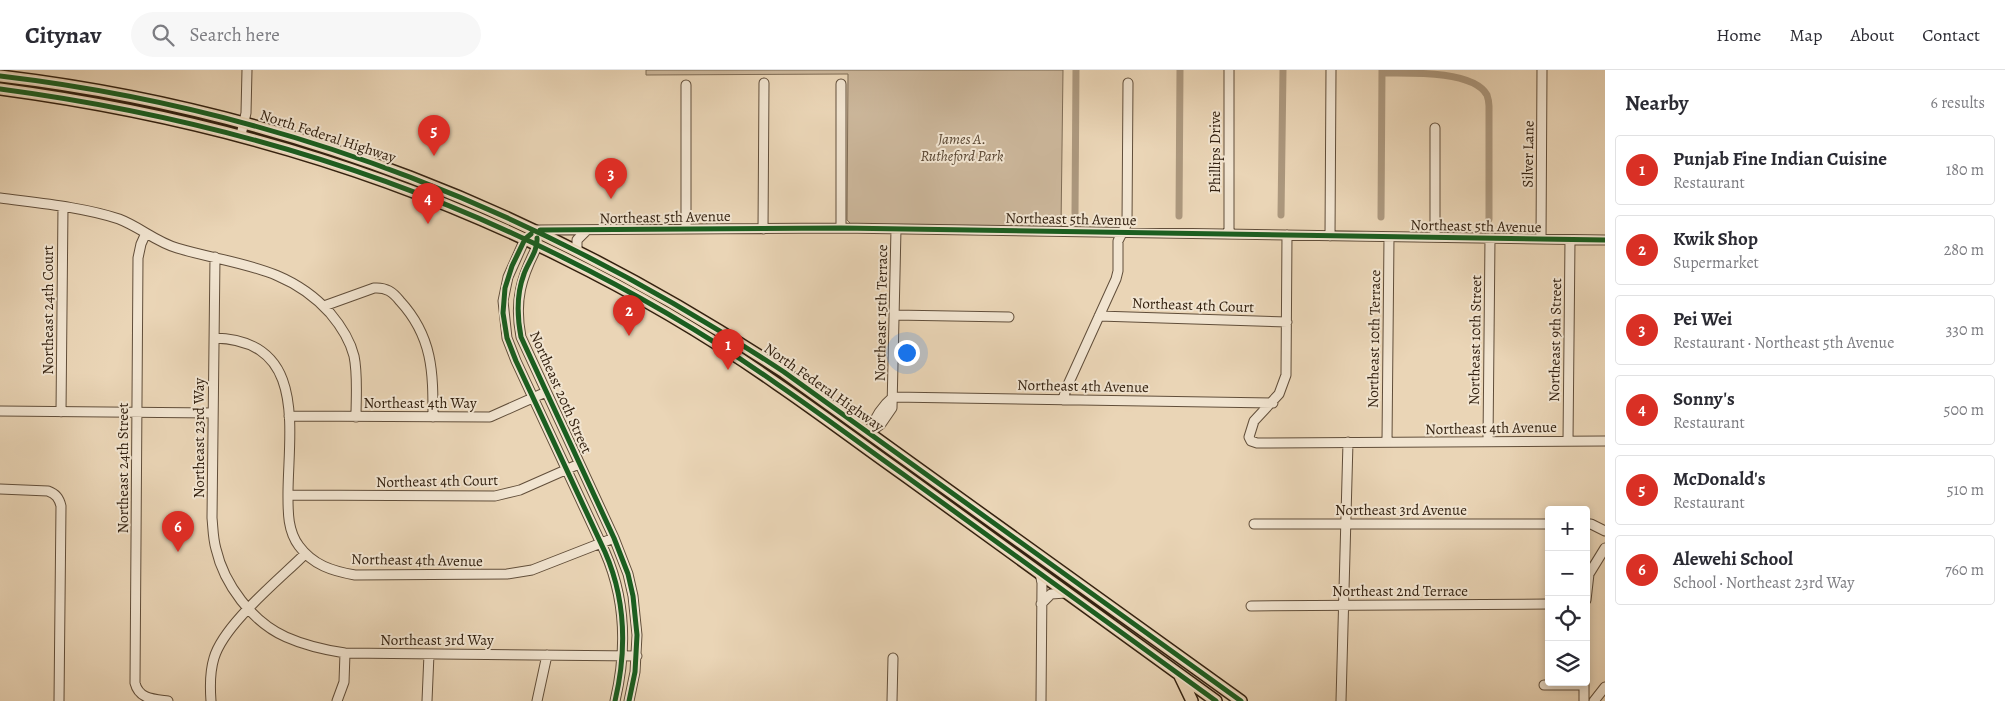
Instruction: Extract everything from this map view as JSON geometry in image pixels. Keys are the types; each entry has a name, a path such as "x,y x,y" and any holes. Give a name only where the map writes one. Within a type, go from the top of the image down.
{"main road":[{"name":"North Federal Highway","path":"1,76 152,100 284,134 400,172 465,198 577,250 724,332 784,372 1239,699"},
{"name":"North Federal Highway","path":"0,89 148,113 241,135 355,170 402,187 460,210 538,245 651,305 776,383 1040,573 1212,700"},
{"path":"268,143 270,138 284,134"},
{"path":"651,305 658,294"},
{"path":"700,334 717,335 724,332"},
{"path":"844,432 863,435 869,433"},
{"path":"862,445 874,443 887,447"},
{"path":"1055,585 1064,585 1074,581"},
{"path":"1184,678 1198,681 1207,676 1212,700 1221,696 1239,699"},
{"path":"1184,678 1192,701"}],"street":[{"path":"241,135 245,123 247,70"},
{"name":"Phillips Drive","path":"1229,70 1229,234"},
{"path":"1330,236 1331,70"},
{"name":"Silver Lane","path":"1541,239 1542,70"},
{"path":"0,94 1,76"},
{"path":"1063,400 1066,389 1116,279 1118,270 1118,241 1127,223 1128,82"},
{"path":"764,83 764,229"},
{"path":"841,228 842,84"},
{"path":"686,85 686,229"},
{"path":"1434,237 1435,128"},
{"path":"0,198 109,216 176,248 253,266 281,276 301,287 324,306 342,329 353,354 356,368 356,417"},
{"name":"Northeast 24th Court","path":"61,412 63,208"},
{"name":"Northeast 5th Avenue","path":"536,230 841,228 1605,240"},
{"name":"Northeast 15th Terrace","path":"869,433 881,424 892,408 896,229"},
{"path":"536,230 538,245"},
{"name":"Northeast 20th Street","path":"536,230 525,239 508,278 503,309 504,326 510,348 601,542 615,576 624,632 623,656 615,701"},
{"path":"577,250 577,240 587,230"},
{"name":"Northeast 24th Street","path":"146,233 140,244 138,258 135,683 137,690 142,695 148,698 168,701"},
{"path":"1273,403 1282,388 1286,375 1287,235"},
{"name":"Northeast 10th Terrace","path":"1386,442 1389,237"},
{"name":"Northeast 10th Street","path":"1488,441 1490,238"},
{"name":"Northeast 9th Street","path":"1568,441 1570,240"},
{"name":"Northeast 20th Street","path":"538,245 521,283 518,309 519,327 524,346 614,538 628,574 633,596 637,634 637,656 629,701"},
{"name":"Northeast 23rd Way","path":"216,257 212,518 215,548 222,568 236,593 249,609"},
{"path":"324,306 381,287 388,289 398,298 415,319 426,343 432,370 433,417"},
{"path":"503,309 518,309"},
{"path":"894,315 1009,317"},
{"name":"Northeast 4th Court","path":"1099,316 1287,322"},
{"name":"Northeast 4th Avenue","path":"214,338 243,342 261,352 279,370 286,388 289,416 288,495 290,526 295,539 305,554 320,566 355,575 508,574 532,570 614,538"},
{"path":"776,383 784,372"},
{"name":"Northeast 4th Way","path":"289,416 490,417 546,392"},
{"name":"Northeast 4th Avenue","path":"893,397 1273,403"},
{"name":"Northeast 4th Avenue","path":"1273,403 1251,427 1249,438 1251,441 1257,443 1605,441"},
{"path":"0,411 213,413"},
{"path":"1341,701 1348,442"},
{"name":"Northeast 4th Court","path":"288,495 496,496 520,490 580,464"},
{"path":"0,489 48,491 59,499 61,506 59,701"},
{"name":"Northeast 3rd Avenue","path":"1254,524 1545,524"},
{"path":"1590,524 1605,531"},
{"path":"1586,596 1589,574 1605,548"},
{"path":"211,701 213,659 229,630 305,554"},
{"path":"1040,573 1042,584 1041,701"},
{"path":"1041,604 1051,594 1066,593"},
{"name":"Northeast 2nd Terrace","path":"1252,606 1545,604"},
{"name":"Northeast 3rd Way","path":"249,609 284,636 326,650 345,653 637,656"},
{"path":"337,701 344,682 345,653"},
{"path":"427,701 430,654"},
{"path":"537,701 547,655"},
{"path":"892,701 893,658"},
{"path":"1584,686 1584,701"},
{"path":"1594,701 1605,687"}],"green space":[{"name":"James A. Rutheford Park","path":"646,70 1063,70 1061,227 851,224 847,220 848,74 646,75"}],"waterway":[{"path":"1075,213 1076,70"},
{"path":"1179,216 1180,70"},
{"path":"1281,215 1283,70"},
{"path":"1381,217 1382,70"},
{"path":"1382,73 1423,73 1454,77 1468,81 1479,87 1487,95 1489,106 1489,219"}],"cycle path":[{"path":"0,76 107,92 210,114 311,143 410,177 506,217 601,263 693,315 784,372 1241,701"},
{"path":"0,89 73,100 145,114 217,130 288,150 358,172 427,197 562,257 672,316 751,366 826,418 1216,701"},
{"path":"540,230 841,228 1605,240"},
{"path":"531,234 525,239 512,266 505,288 503,313 507,338 612,570 621,607 623,644 615,701"},
{"path":"537,238 536,247 524,274 518,298 521,337 614,538 628,574 633,596 637,635 635,672 629,701"}],"place":[{"name":"McDonald's","path":"434,156"},
{"name":"Pei Wei","path":"611,199"},
{"name":"Sonny's","path":"428,224"},
{"name":"Kwik Shop","path":"629,336"},
{"name":"Punjab Fine Indian Cuisine","path":"728,370"},
{"name":"Alewehi School","path":"178,552"}]}
